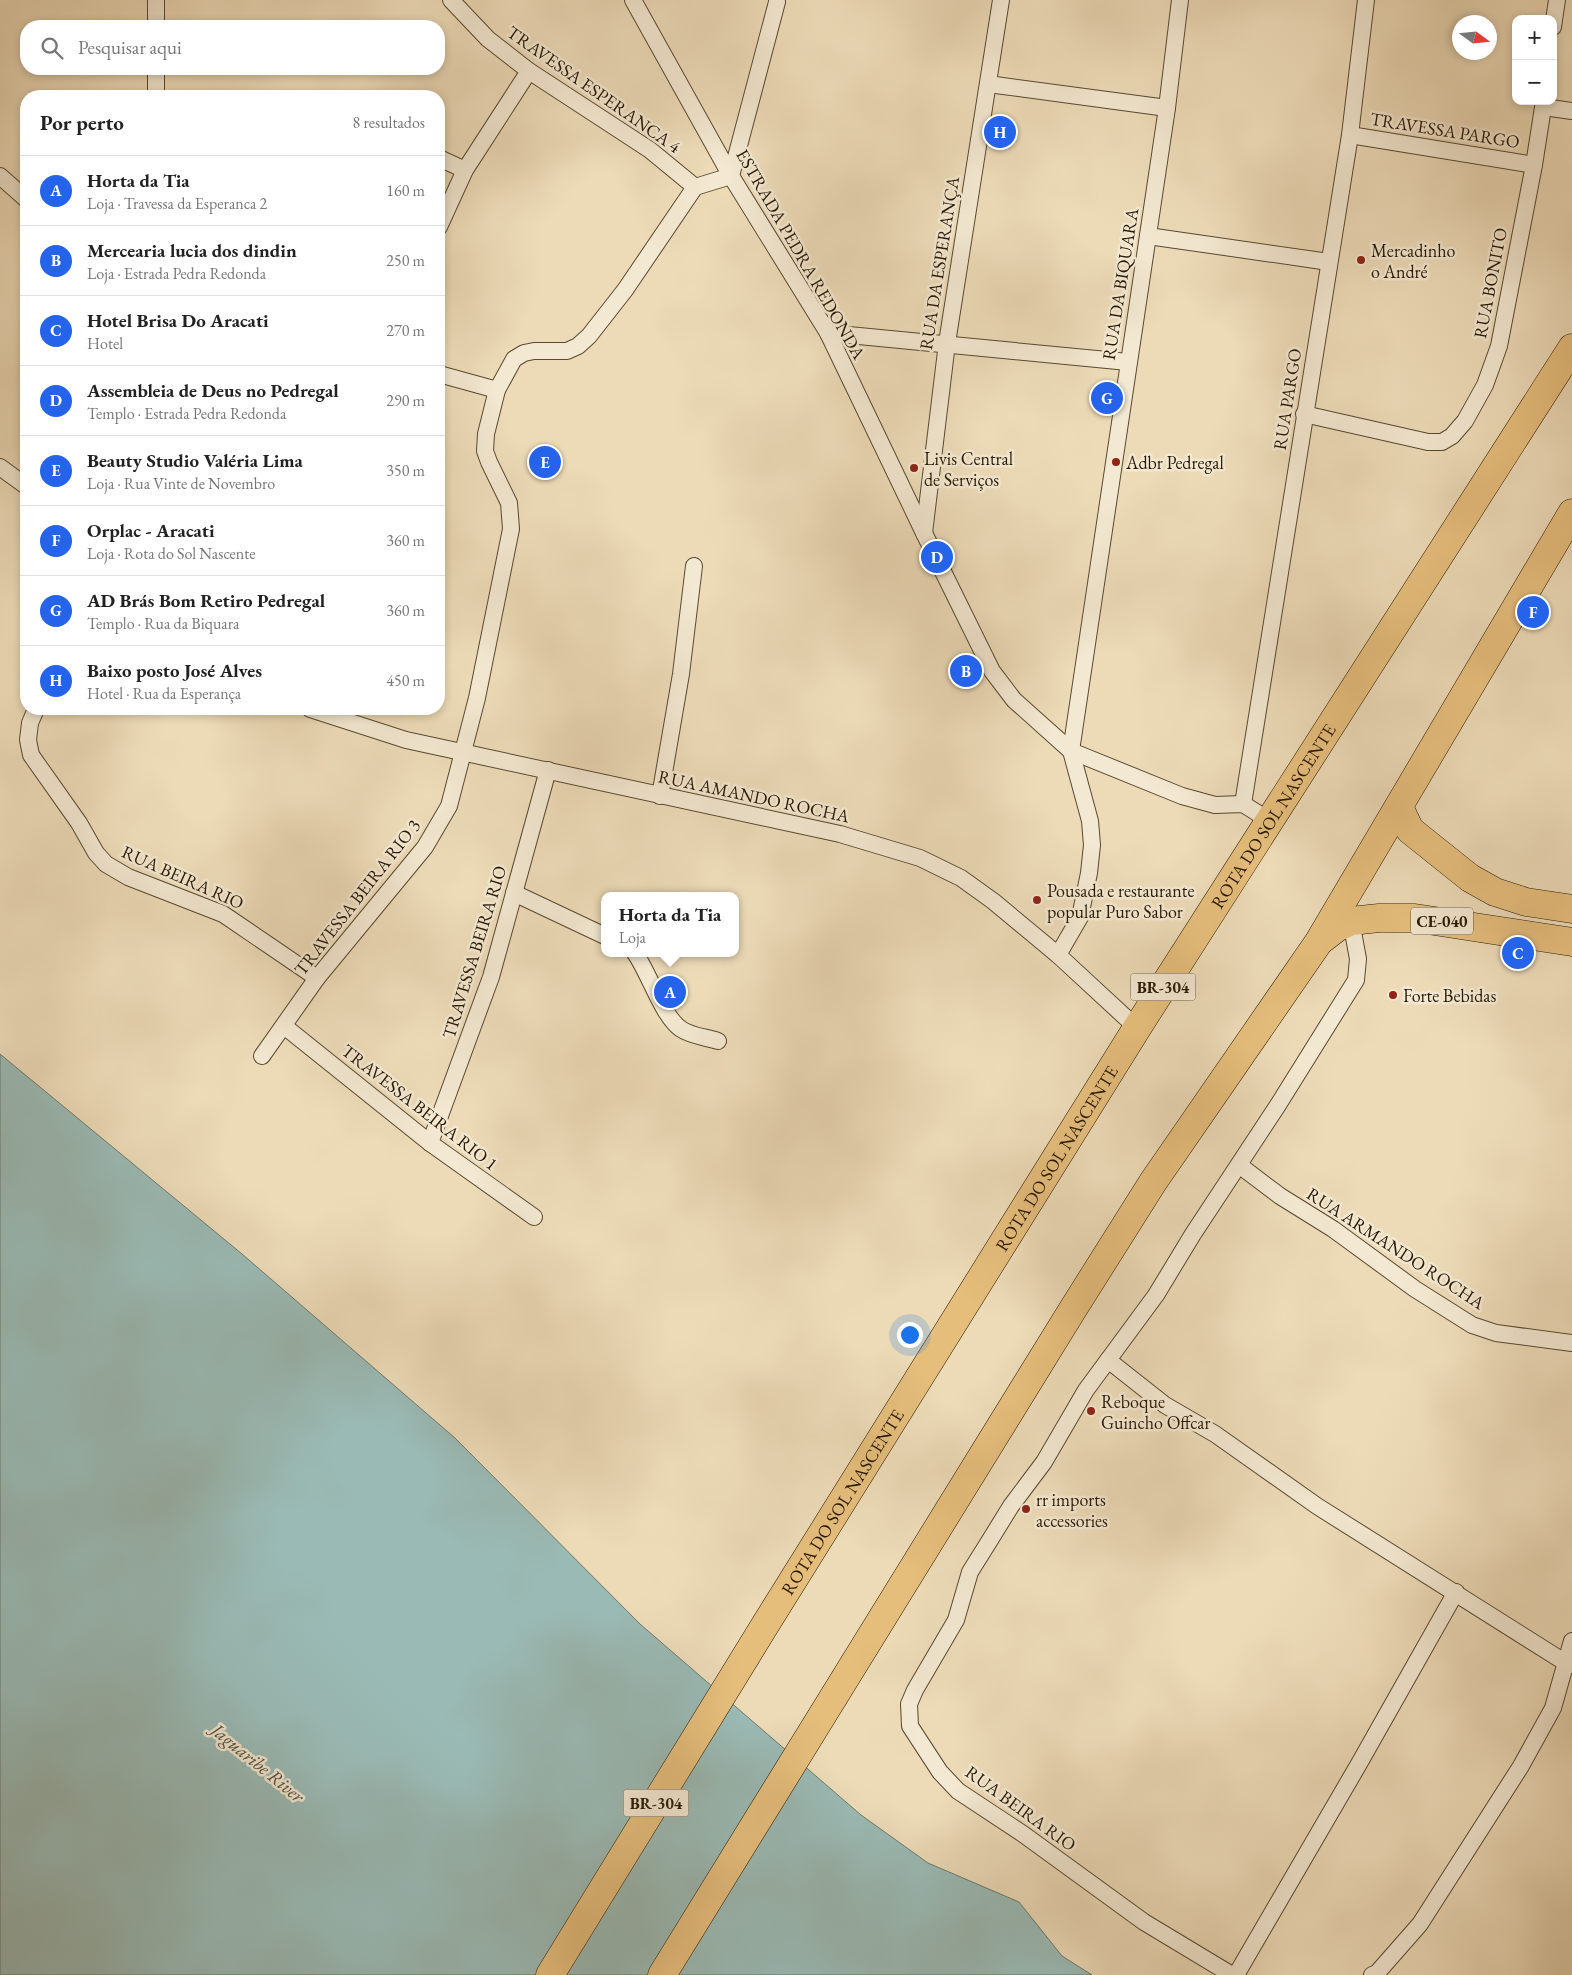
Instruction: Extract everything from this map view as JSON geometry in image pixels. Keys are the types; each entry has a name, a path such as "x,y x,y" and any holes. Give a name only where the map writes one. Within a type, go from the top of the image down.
{"highway":[{"name":"ROTA DO SOL NASCENTE","path":"550,1975 762,1630 1137,1028 1572,348"},
{"path":"662,1975 1068,1317 1154,1182 1318,943 1572,513"},
{"name":"CE-040","path":"1399,808 1410,830 1470,878 1495,892 1518,899 1572,909"},
{"name":"CE-040","path":"1318,943 1338,927 1350,922 1378,918 1415,918 1572,942"}],"street":[{"path":"156,0 156,20"},
{"name":"TRAVESSA ESPERANCA 4","path":"451,0 488,39 529,71 650,150 695,187"},
{"name":"ESTRADA PEDRA REDONDA","path":"633,0 731,176 828,333 992,671 1014,700 1071,751"},
{"name":"RUA DA ESPERANÇA","path":"924,533 947,343 1001,0"},
{"name":"RUA DA BIQUARA","path":"1071,751 1167,108 1180,0"},
{"name":"RUA PARGO","path":"1243,804 1350,135 1366,0"},
{"path":"1555,15 1557,0"},
{"path":"695,187 731,176 777,2"},
{"path":"445,214 465,170 529,71"},
{"path":"156,75 156,90"},
{"path":"988,84 1167,108"},
{"name":"RUA BONITO","path":"1304,414 1428,442 1442,442 1452,436 1465,421 1484,385 1499,346 1544,105"},
{"path":"1548,105 1572,111"},
{"name":"TRAVESSA PARGO","path":"1350,135 1534,165"},
{"path":"445,161 465,170"},
{"path":"0,176 20,194"},
{"name":"TRAVESSA BEIRA RIO 3","path":"262,1056 317,978 425,847 449,806 477,698 512,529 512,515 509,503 485,451 486,434 497,390 514,359 524,353 534,351 567,352 578,346 589,336 625,290 695,187"},
{"path":"1148,236 1329,262"},
{"path":"828,333 1128,362"},
{"path":"445,376 497,390"},
{"path":"0,467 20,482"},
{"path":"660,796 679,691 694,566"},
{"name":"RUA BEIRA RIO","path":"33,715 30,723 28,740 31,755 79,823 96,853 106,864 128,877 223,914 317,978"},
{"name":"RUA AMANDO ROCHA","path":"330,715 406,740 840,834 920,858 961,878 993,901 1058,955 1137,1028"},
{"path":"1071,751 1182,796 1216,804 1243,804 1270,821"},
{"path":"1058,955 1080,917 1089,873 1092,845 1090,821 1071,751"},
{"name":"TRAVESSA BEIRA RIO","path":"430,1143 491,977 548,770"},
{"path":"514,893 601,934"},
{"name":"RUA BEIRA RIO","path":"1232,1975 1144,1922 1023,1834 958,1791 940,1772 910,1726 909,1704 915,1690 956,1620 970,1572 1011,1506 1044,1462 1086,1390 1156,1295 1356,980 1358,958 1350,922"},
{"path":"637,957 666,1009 679,1028 718,1041"},
{"name":"TRAVESSA BEIRA RIO 1","path":"284,1026 430,1143 534,1217"},
{"name":"RUA ARMANDO ROCHA","path":"1239,1165 1280,1196 1332,1229 1415,1289 1472,1325 1496,1333 1572,1343"},
{"path":"1108,1360 1166,1405 1215,1434 1347,1525 1569,1664"},
{"path":"1236,1975 1456,1592"},
{"path":"1375,1974 1420,1924 1521,1766 1552,1708 1569,1664 1572,1641"}],"water":[{"name":"Jaguaribe River","path":"0,1054 242,1254 455,1438 640,1624 861,1815 928,1863 1019,1902 1062,1956 1092,1975 0,1975"}],"place":[{"name":"Baixo posto José Alves","path":"1000,132"},
{"name":"Mercadinho o André","path":"1361,260"},
{"name":"AD Brás Bom Retiro Pedregal","path":"1107,398"},
{"name":"Beauty Studio Valéria Lima","path":"545,462"},
{"name":"Adbr Pedregal","path":"1116,462"},
{"name":"Livis Central de Serviços","path":"914,468"},
{"name":"Assembleia de Deus no Pedregal","path":"937,557"},
{"name":"Orplac - Aracati","path":"1533,612"},
{"name":"Mercearia lucia dos dindin","path":"966,671"},
{"name":"Pousada e restaurante popular Puro Sabor","path":"1037,900"},
{"name":"Hotel Brisa Do Aracati","path":"1518,953"},
{"name":"Horta da Tia","path":"670,992"},
{"name":"Forte Bebidas","path":"1393,995"},
{"name":"Reboque Guincho Offcar","path":"1091,1411"},
{"name":"rr imports accessories","path":"1026,1509"}]}
